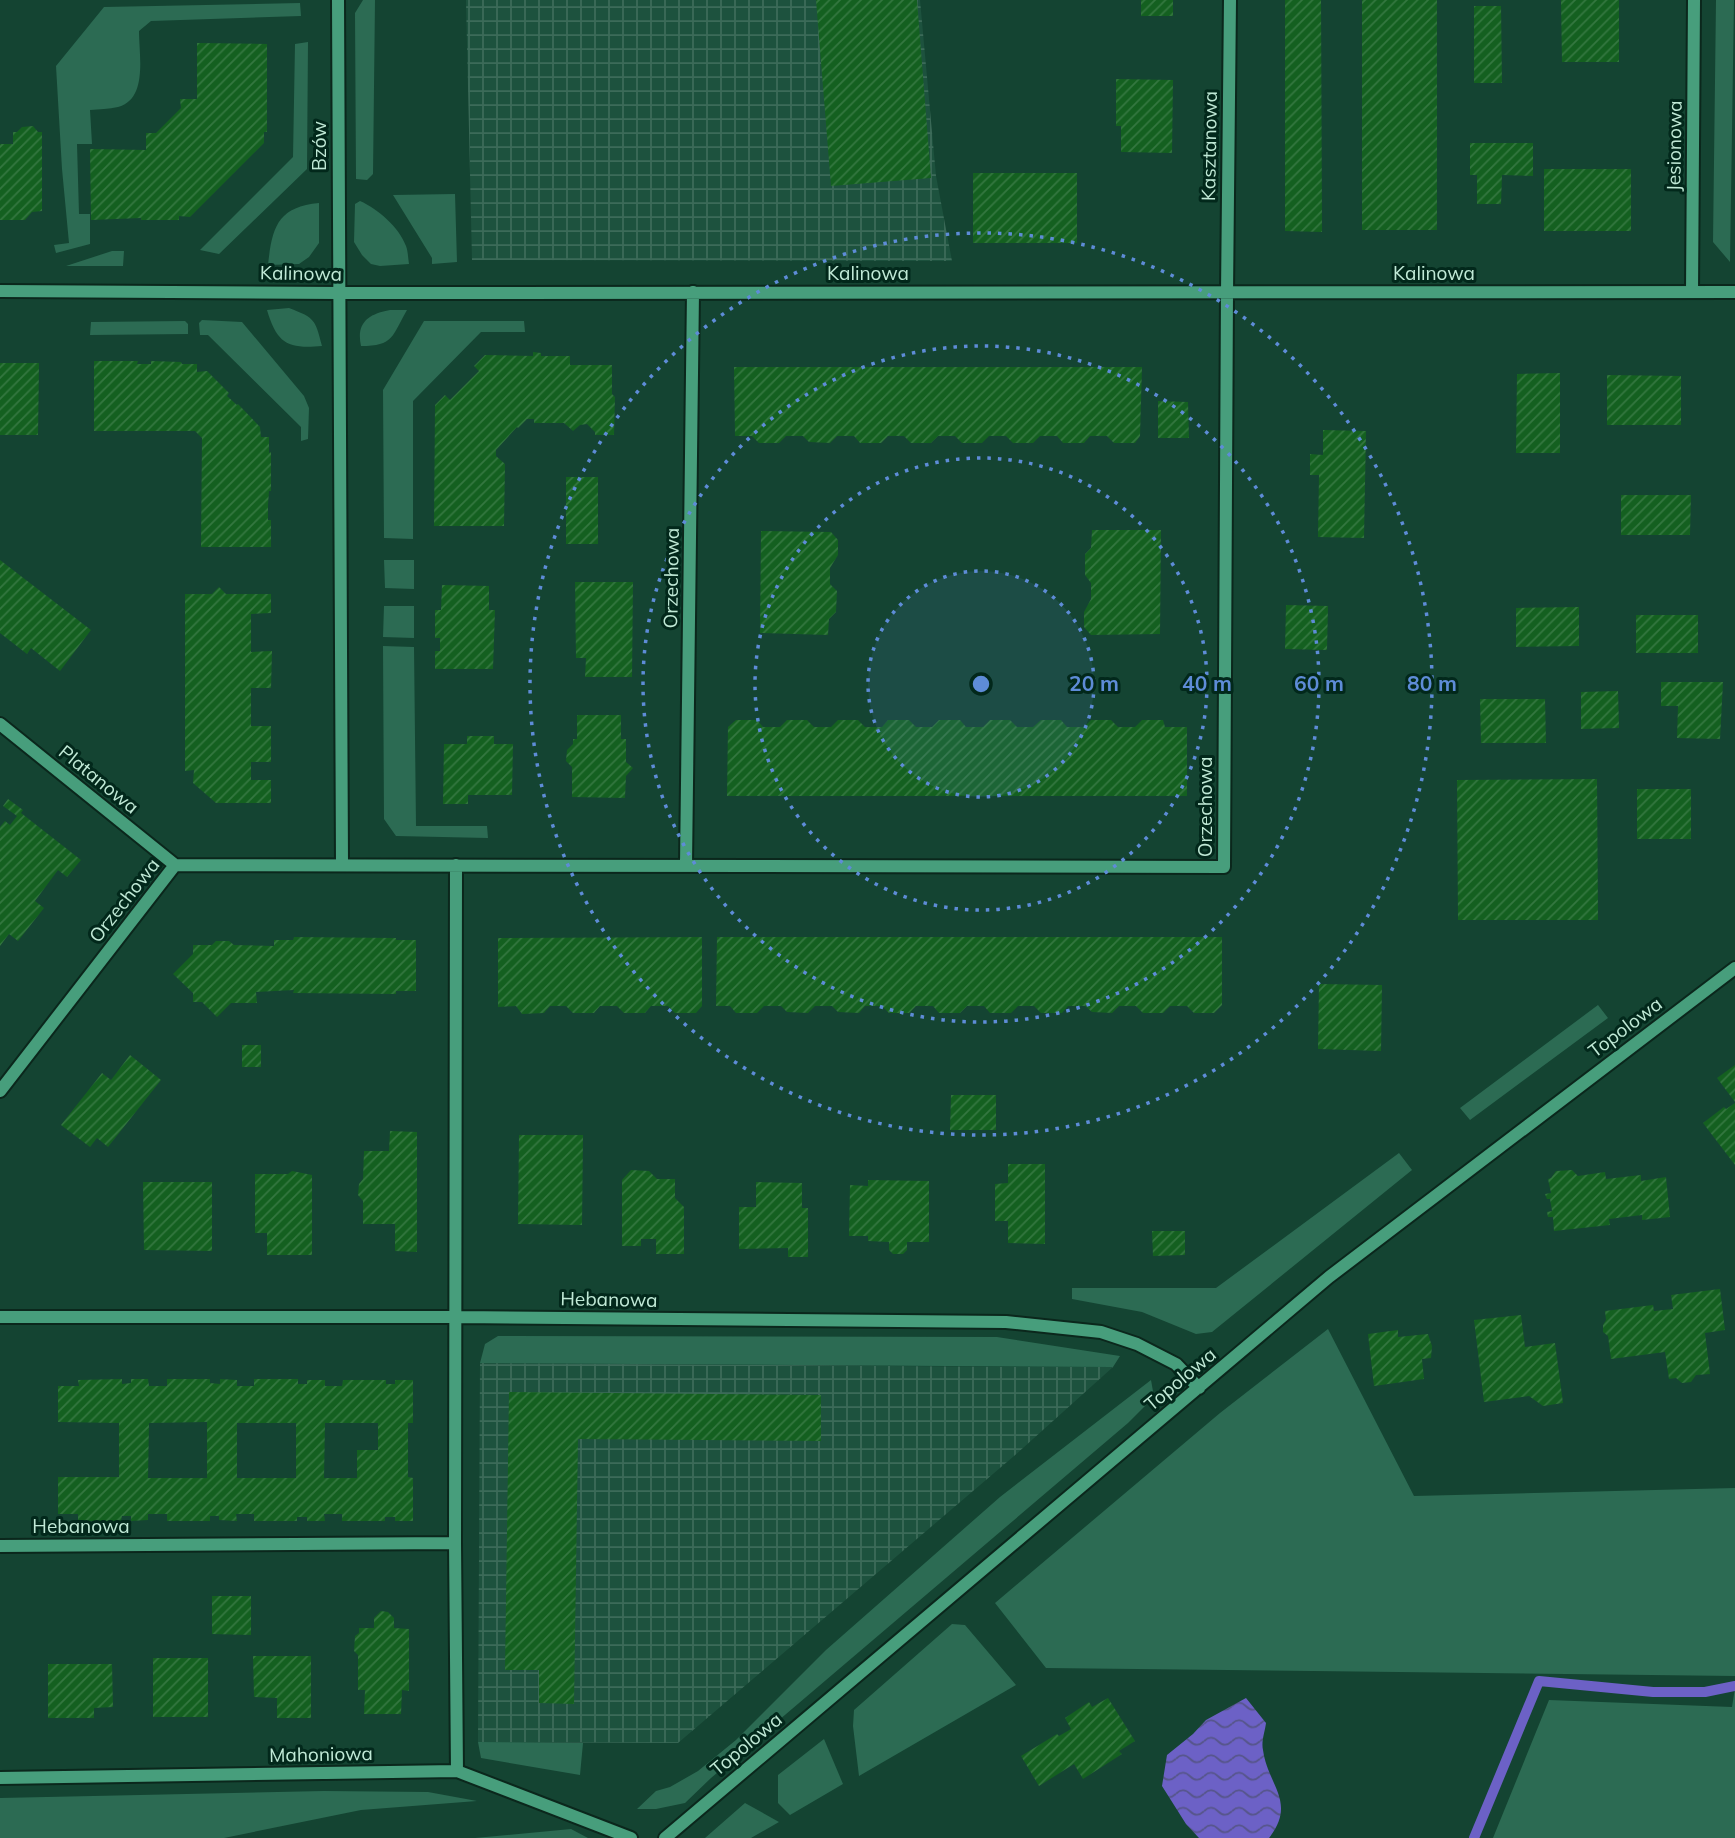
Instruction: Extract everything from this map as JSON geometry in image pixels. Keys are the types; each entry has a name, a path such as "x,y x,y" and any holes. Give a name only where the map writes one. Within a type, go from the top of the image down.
{"street":[{"name":"Bzów","path":"338,0 339,293"},
{"name":"Kasztanowa","path":"1227,293 1230,0"},
{"name":"Jesionowa","path":"1692,292 1695,0"},
{"name":"Kalinowa","path":"0,290 339,293 1735,292"},
{"name":"Orzechowa","path":"686,865 694,292"},
{"path":"339,293 342,864"},
{"name":"Orzechowa","path":"0,1091 174,865 1224,867 1227,293"},
{"name":"Platanowa","path":"0,724 174,865"},
{"path":"456,865 457,1771"},
{"name":"Topolowa","path":"664,1838 1329,1278 1735,968"},
{"name":"Hebanowa","path":"0,1317 457,1317 1006,1322 1101,1332 1138,1344 1176,1364 1199,1388"},
{"name":"Hebanowa","path":"0,1546 456,1543"},
{"name":"Mahoniowa","path":"0,1778 457,1771 631,1838"}],"shaded area":[{"path":"363,0 375,0 373,174 367,180 356,179 355,13"},
{"path":"466,0 920,0 936,176 952,261 472,260"},
{"path":"1716,0 1734,0 1730,262 1713,242"},
{"path":"300,3 301,16 151,21 139,31 140,75 134,95 118,107 90,110 92,144 77,144 79,214 90,214 90,244 56,253 54,245 69,243 56,66 104,7"},
{"path":"308,42 307,169 219,254 200,250 293,157 295,44"},
{"path":"455,194 457,262 432,264 432,258 393,195"},
{"path":"360,201 381,214 398,232 407,248 409,264 380,266 371,264 362,255 354,242 355,204"},
{"path":"319,203 319,243 309,257 299,264 268,265 272,240 279,222 294,209"},
{"path":"112,251 124,251 123,266 66,266"},
{"path":"289,308 313,321 322,346 292,345 280,337 267,310"},
{"path":"390,310 407,310 391,338 380,344 361,346 360,331 365,321 375,314"},
{"path":"202,320 242,322 304,396 309,408 308,439 301,441 301,427 208,335 200,335 199,323"},
{"path":"185,321 188,324 188,334 90,335 91,322"},
{"path":"424,321 524,321 525,332 481,332 413,401 413,539 384,538 383,390"},
{"path":"384,560 414,560 414,589 385,588"},
{"path":"384,606 414,606 414,638 383,637"},
{"path":"383,646 414,647 416,826 487,826 488,838 396,836 384,819"},
{"path":"1598,1005 1608,1018 1470,1120 1460,1108"},
{"path":"1399,1153 1412,1170 1212,1332 1196,1334 1142,1312 1072,1299 1072,1288 1216,1288"},
{"path":"1328,1329 1414,1496 1735,1488 1735,1676 1046,1668 995,1603 1220,1413"},
{"path":"498,1336 997,1337 1120,1356 1113,1367 480,1363 485,1344"},
{"path":"480,1363 1113,1367 1014,1456 678,1743 478,1742"},
{"path":"1151,1380 1154,1397 1128,1423 685,1803 656,1809 637,1809 656,1791 670,1787 698,1771 736,1740 826,1650 1000,1497"},
{"path":"952,1624 965,1625 1016,1685 859,1776 853,1726 854,1710"},
{"path":"1735,1688 1735,1838 1493,1838 1549,1700 1732,1707"},
{"path":"824,1739 843,1784 790,1815 778,1803 778,1775"},
{"path":"478,1742 583,1743 580,1775 481,1758"},
{"path":"324,1791 428,1792 477,1801 361,1810 224,1838 0,1838 0,1798"},
{"path":"745,1803 779,1822 751,1838 705,1838"},
{"path":"571,1829 588,1838 475,1838"}],"water":[{"path":"1246,1698 1266,1723 1263,1750 1281,1804 1281,1814 1269,1838 1199,1838 1186,1824 1162,1786 1167,1755 1206,1720"}],"building":[{"path":"816,0 917,0 931,178 831,186"},
{"path":"1141,0 1173,0 1173,16 1141,16"},
{"path":"1285,0 1321,0 1322,232 1285,231"},
{"path":"1362,0 1437,0 1437,230 1362,230"},
{"path":"1561,0 1619,0 1619,62 1562,62"},
{"path":"1474,6 1501,6 1502,83 1474,83"},
{"path":"197,43 267,44 267,132 264,132 264,143 190,217 179,216 179,220 91,220 90,149 146,150 146,133 156,133 181,108 180,99 197,99"},
{"path":"1116,79 1173,80 1172,153 1121,152 1121,126 1116,126"},
{"path":"33,126 38,132 42,132 42,211 32,212 25,220 0,220 0,144 13,144 13,132 22,127"},
{"path":"1470,143 1533,143 1533,176 1502,175 1501,204 1477,204 1477,175 1470,175"},
{"path":"1544,169 1631,169 1631,231 1544,231"},
{"path":"973,173 1077,173 1077,243 973,243"},
{"path":"533,352 541,353 541,356 570,356 570,365 612,365 614,435 595,435 587,424 580,425 573,431 564,423 534,423 534,419 527,419 496,450 496,456 505,464 504,526 434,526 435,405 445,395 450,400 479,371 474,366 485,355 533,356"},
{"path":"94,361 197,364 197,372 207,371 229,393 227,396 260,427 261,437 269,437 271,491 268,520 271,520 271,547 201,547 202,438 195,431 94,431"},
{"path":"0,363 39,363 38,435 0,435"},
{"path":"734,367 1142,367 1140,436 1135,443 1114,443 1107,436 1090,436 1084,443 1063,443 1057,436 1040,436 1033,443 1013,443 1006,436 989,436 982,443 962,443 955,436 938,436 931,443 911,443 904,436 888,436 881,443 860,443 854,436 837,436 830,443 809,442 803,436 786,436 779,443 759,443 752,436 735,436"},
{"path":"1560,373 1560,453 1516,453 1517,374"},
{"path":"1607,375 1681,376 1681,425 1607,425"},
{"path":"1158,401 1188,402 1189,438 1158,438"},
{"path":"1323,430 1366,431 1364,538 1318,537 1319,475 1310,475 1310,454 1323,455"},
{"path":"566,477 598,477 598,544 566,544"},
{"path":"1621,495 1691,495 1690,535 1621,535"},
{"path":"1092,530 1161,530 1160,634 1091,635 1084,627 1084,612 1091,599 1091,583 1085,575 1085,554 1091,548"},
{"path":"761,531 831,532 838,540 838,555 830,568 830,584 837,591 836,612 829,619 828,635 760,633"},
{"path":"0,560 91,630 60,671 31,648 27,654 0,633"},
{"path":"575,582 633,582 632,677 585,677 586,658 576,658"},
{"path":"442,585 489,586 489,610 495,610 493,669 435,669 435,651 440,651 440,638 435,638 435,610 441,610"},
{"path":"219,587 226,594 271,594 271,613 251,614 251,652 272,651 271,688 251,688 251,726 271,726 271,762 251,762 251,780 271,780 271,803 216,803 193,783 194,770 185,771 185,594 212,594"},
{"path":"1286,605 1328,606 1327,650 1285,649"},
{"path":"1579,607 1579,646 1516,647 1516,608"},
{"path":"1636,615 1698,615 1698,653 1636,653"},
{"path":"1661,682 1723,682 1720,739 1677,738 1678,706 1661,706"},
{"path":"1618,691 1619,728 1581,729 1581,692"},
{"path":"1480,699 1545,699 1546,743 1481,743"},
{"path":"577,715 621,715 621,739 626,739 626,762 633,768 626,776 625,798 572,797 572,767 566,761 567,750 573,744 573,739 577,739"},
{"path":"736,720 757,720 763,727 780,727 787,720 807,720 814,727 831,727 838,720 858,720 865,727 882,727 888,720 909,720 916,727 932,727 939,720 960,720 966,727 983,727 990,720 1010,720 1017,727 1033,727 1041,720 1061,720 1067,727 1084,727 1091,720 1111,720 1118,727 1135,727 1142,720 1163,720 1165,727 1187,727 1187,796 727,796 728,727"},
{"path":"467,736 494,736 494,744 513,744 512,795 468,795 468,804 443,804 444,744 467,744"},
{"path":"1597,779 1598,920 1458,920 1457,780"},
{"path":"1637,789 1691,789 1691,839 1637,839"},
{"path":"8,799 23,810 21,813 81,860 67,877 58,870 35,901 44,908 18,941 9,934 0,946 0,827 5,821 10,825 17,816 3,806"},
{"path":"294,937 416,940 416,991 396,991 396,994 293,993 294,990 256,992 257,1003 231,1003 217,1017 202,1002 193,1002 193,993 173,974 193,954 193,945 229,941 234,945 274,946 274,940 293,940"},
{"path":"702,937 702,1006 696,1013 675,1013 668,1006 651,1006 645,1013 624,1013 617,1006 600,1006 594,1013 573,1013 566,1006 550,1006 544,1013 522,1014 516,1006 498,1007 498,938"},
{"path":"717,937 1222,937 1222,1005 1214,1013 1194,1013 1187,1006 1170,1006 1163,1013 1143,1013 1136,1006 1119,1006 1112,1013 1092,1012 1085,1006 1068,1006 1062,1013 1041,1013 1034,1006 1018,1006 1011,1013 990,1013 984,1006 967,1006 960,1013 939,1013 933,1006 916,1006 909,1013 889,1013 882,1006 865,1006 859,1013 838,1012 832,1006 815,1006 808,1013 787,1012 781,1006 764,1006 757,1013 736,1013 730,1006 716,1006"},
{"path":"1319,984 1382,985 1381,1051 1318,1049"},
{"path":"242,1045 261,1045 261,1067 242,1067"},
{"path":"130,1055 161,1080 108,1147 97,1138 90,1147 61,1125 102,1073 111,1080"},
{"path":"1735,1065 1735,1102 1717,1078"},
{"path":"951,1095 996,1095 996,1130 950,1130"},
{"path":"1735,1103 1735,1165 1703,1123 1724,1107 1726,1109"},
{"path":"390,1131 417,1132 417,1252 395,1251 395,1224 363,1224 363,1201 358,1195 359,1184 363,1179 364,1151 389,1151"},
{"path":"519,1135 583,1135 582,1225 518,1224"},
{"path":"1008,1164 1045,1164 1045,1244 1008,1243 1008,1221 995,1221 995,1184 1008,1183"},
{"path":"631,1170 649,1171 657,1179 675,1179 675,1198 684,1207 684,1254 656,1254 656,1239 641,1239 641,1246 622,1246 622,1180"},
{"path":"1572,1170 1578,1176 1605,1172 1606,1179 1641,1175 1641,1181 1666,1177 1670,1217 1642,1220 1642,1215 1609,1219 1610,1225 1554,1231 1553,1217 1548,1217 1547,1212 1552,1211 1550,1199 1547,1199 1545,1194 1551,1193 1548,1179 1556,1171"},
{"path":"292,1171 312,1175 312,1255 267,1255 267,1233 255,1233 255,1174 288,1174"},
{"path":"868,1180 929,1181 929,1242 907,1242 907,1250 903,1254 893,1254 889,1250 889,1242 868,1241 868,1236 849,1236 850,1185 868,1186"},
{"path":"143,1182 212,1182 212,1251 144,1250"},
{"path":"756,1182 802,1183 802,1208 808,1208 808,1257 788,1257 788,1248 739,1249 739,1207 756,1207"},
{"path":"1152,1231 1185,1231 1185,1255 1153,1256"},
{"path":"1720,1289 1725,1330 1705,1333 1710,1374 1696,1375 1691,1382 1682,1383 1676,1378 1669,1379 1665,1352 1611,1359 1608,1336 1603,1332 1605,1311 1653,1305 1654,1311 1673,1309 1671,1295"},
{"path":"1521,1315 1525,1347 1555,1343 1563,1403 1543,1406 1529,1396 1484,1402 1474,1320"},
{"path":"1398,1330 1398,1337 1428,1334 1432,1346 1431,1358 1422,1359 1424,1379 1374,1386 1368,1334"},
{"path":"122,1379 122,1384 131,1383 131,1379 148,1379 149,1386 167,1386 167,1379 210,1379 210,1383 220,1384 220,1379 237,1380 237,1386 254,1386 254,1379 298,1379 298,1384 307,1384 307,1380 325,1380 325,1386 342,1386 343,1380 386,1380 386,1384 395,1384 395,1380 413,1380 413,1423 408,1423 408,1477 413,1478 413,1521 395,1521 395,1517 385,1517 385,1521 342,1521 342,1514 324,1514 325,1521 307,1521 307,1517 297,1517 297,1521 254,1521 254,1514 236,1514 237,1521 219,1520 219,1516 210,1516 210,1521 167,1521 167,1514 148,1514 148,1520 131,1521 131,1516 122,1516 121,1521 78,1521 78,1514 58,1514 58,1477 119,1477 119,1423 58,1422 58,1386 79,1386 78,1380","holes":["207,1422 207,1478 148,1478 149,1423","237,1423 296,1423 296,1478 237,1478","325,1423 378,1423 378,1450 357,1450 357,1478 324,1478"]},
{"path":"509,1392 821,1395 821,1441 578,1439 574,1704 539,1703 539,1670 505,1670"},
{"path":"212,1596 251,1596 251,1635 212,1634"},
{"path":"381,1611 388,1612 394,1618 394,1628 409,1629 409,1691 402,1690 401,1714 364,1714 365,1690 358,1690 355,1636 359,1633 359,1628 374,1628 374,1618"},
{"path":"253,1656 311,1656 311,1718 277,1718 277,1698 254,1697"},
{"path":"153,1658 208,1658 208,1717 153,1717"},
{"path":"48,1664 112,1664 113,1707 94,1708 94,1718 48,1718"},
{"path":"1108,1698 1135,1741 1119,1751 1122,1754 1083,1779 1074,1764 1039,1786 1021,1756 1057,1734 1059,1736 1071,1729 1065,1718 1089,1702 1092,1707"}],"waterway":[{"path":"1474,1838 1539,1681 1653,1692 1705,1692 1735,1686"}]}
